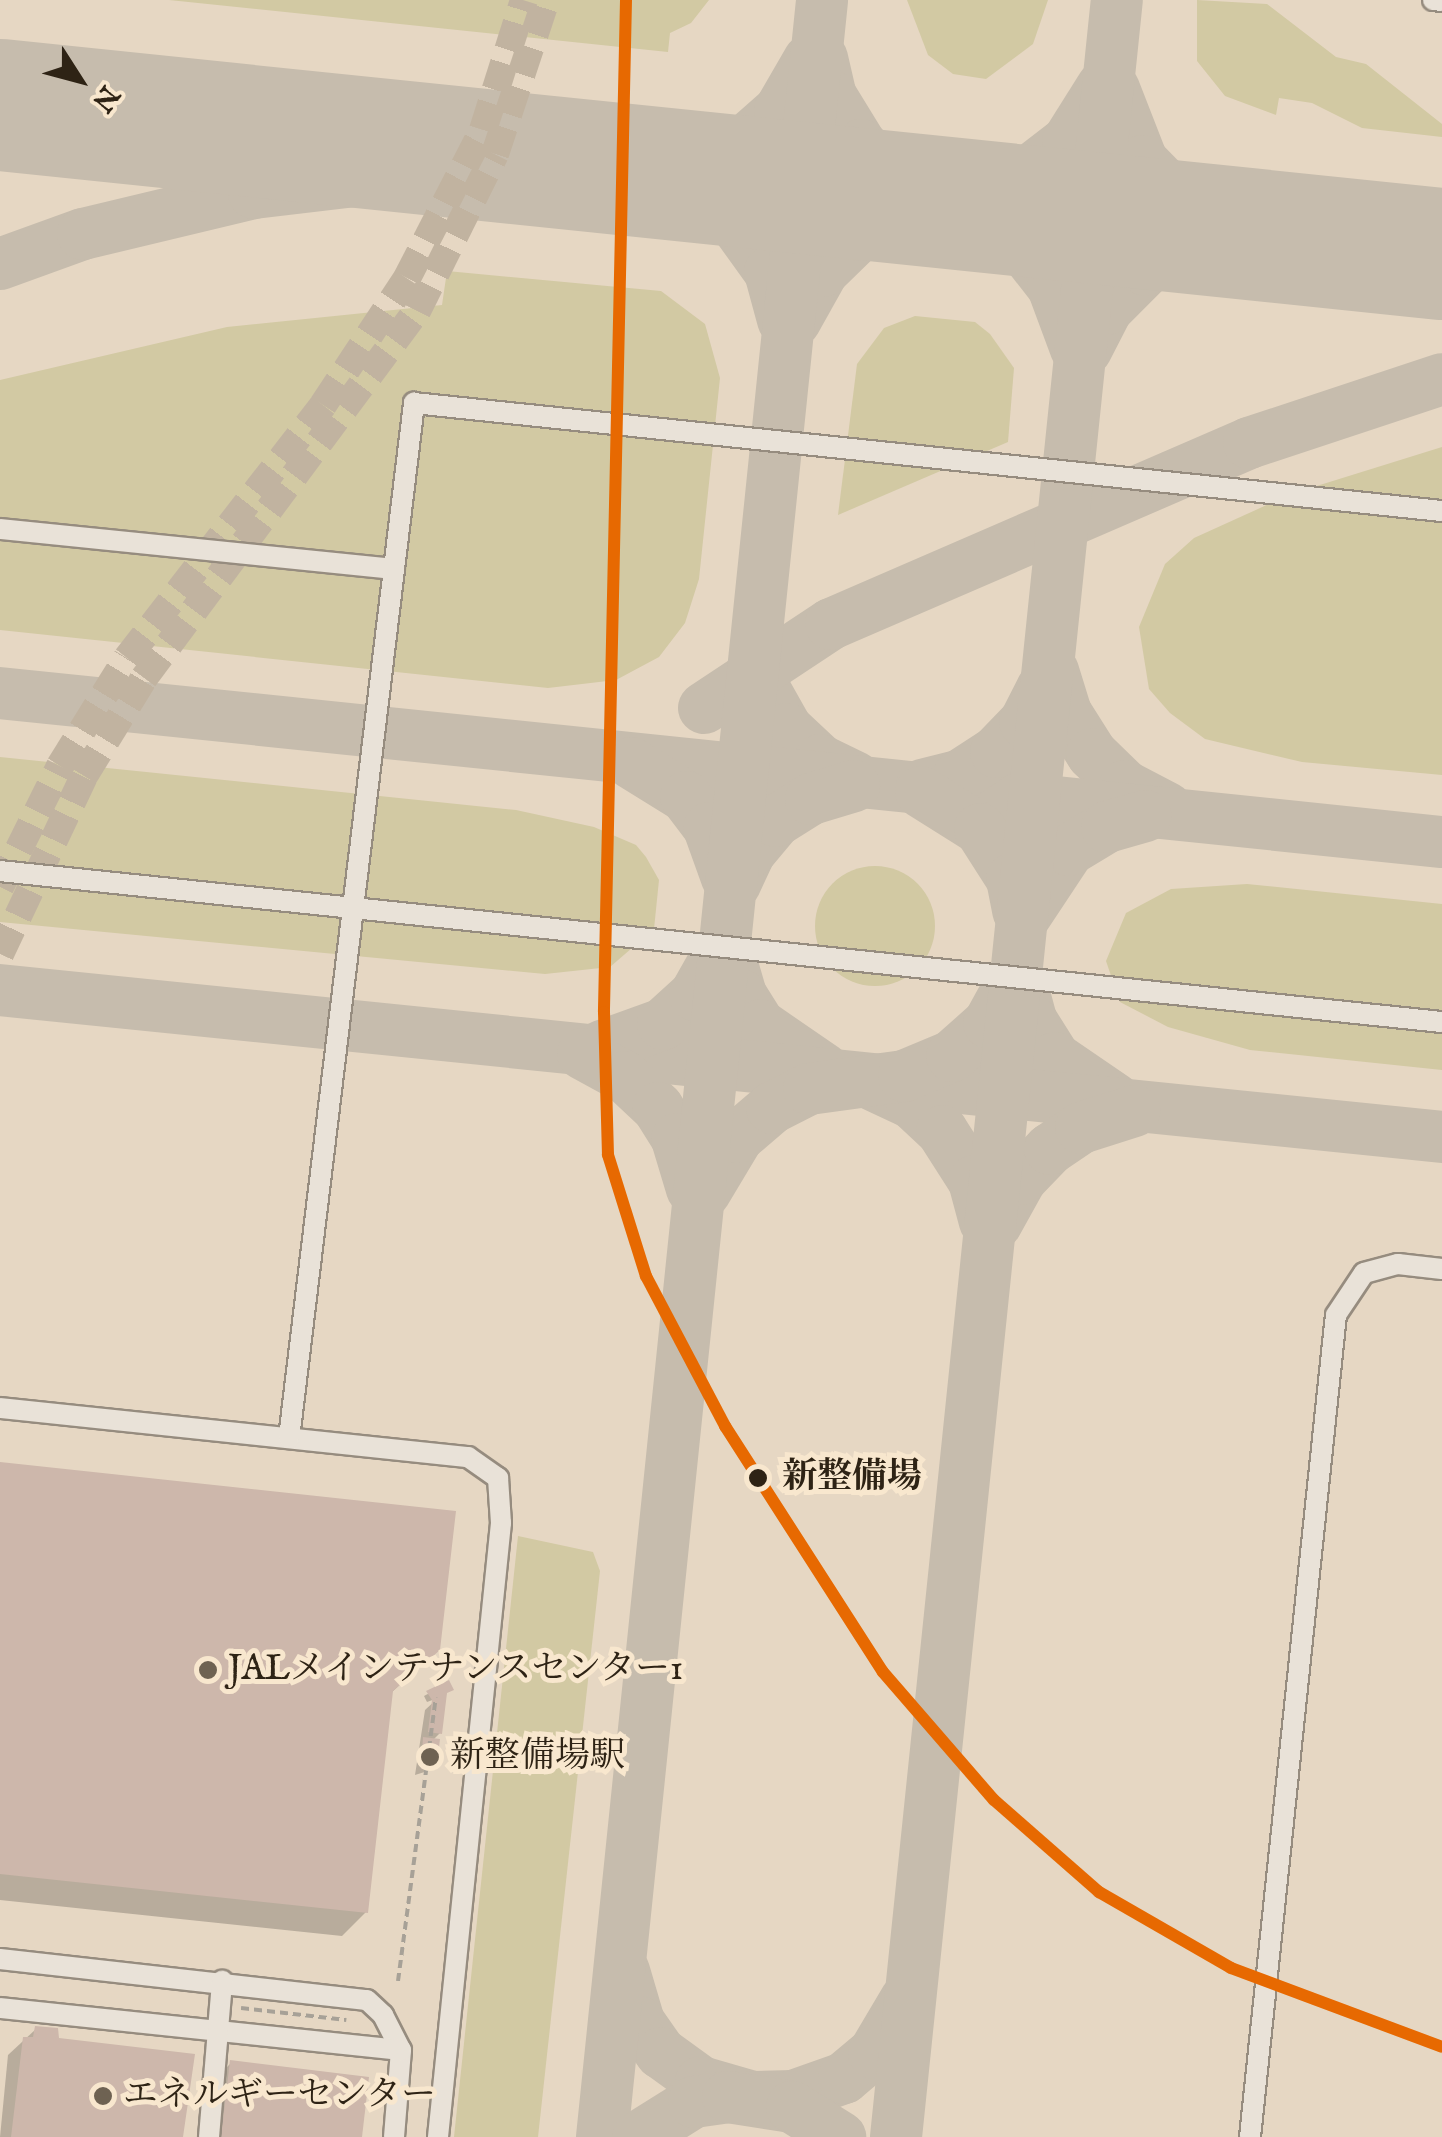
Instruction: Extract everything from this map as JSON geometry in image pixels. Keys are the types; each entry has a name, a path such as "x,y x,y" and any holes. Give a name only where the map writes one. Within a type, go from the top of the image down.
{"street":[{"path":"1433,0 1442,1"},
{"path":"289,1438 414,404 1442,511"},
{"path":"0,529 394,570"},
{"path":"0,872 1442,1022"},
{"path":"1250,2137 1336,1315 1364,1273 1398,1264 1442,1270"},
{"path":"0,1408 468,1457 490,1468 503,1496 438,2137"},
{"path":"0,1959 171,1974 367,2000 384,2015 400,2050 394,2137"},
{"path":"209,2137 222,1981"},
{"path":"0,2008 400,2050"}],"path":[{"path":"398,1981 436,1698"},
{"path":"221,2006 346,2020"}],"shaded area":[{"path":"169,0 709,0 691,23 670,33 668,52"},
{"path":"907,0 1048,0 1033,44 986,79 953,74 928,55"},
{"path":"1197,0 1267,4 1336,57 1366,64 1442,124 1442,137 1362,128 1312,103 1279,98 1276,115 1225,96 1197,61"},
{"path":"447,271 661,291 705,324 720,378 699,579 685,623 659,657 616,680 548,688 0,630 0,380 227,327 442,305"},
{"path":"915,316 975,322 990,334 1014,368 1008,442 838,515 857,364 884,328"},
{"path":"1442,447 1442,775 1302,762 1205,739 1170,713 1149,689 1139,627 1165,564 1194,538 1291,494"},
{"path":"0,757 516,810 594,827 636,845 646,857 659,880 654,929 610,967 545,974 0,922"},
{"path":"875,866 898,870 918,883 931,903 935,926 931,949 918,969 898,982 875,986 852,982 832,969 819,949 815,926 819,903 832,883 852,870"},
{"path":"1247,884 1442,904 1442,1070 1250,1050 1168,1027 1120,1002 1106,961 1126,913 1171,889"},
{"path":"518,1536 593,1552 600,1571 538,2137 454,2137"}],"building":[{"name":"JALメインテナンスセンター1","path":"0,1462 456,1511 440,1650 393,1691 368,1913 0,1874"},
{"path":"449,1680 454,1690 447,1693 442,1734 428,1732 432,1700 426,1691"},
{"name":"新整備場駅","path":"423,1737 440,1739 436,1770 421,1769"},
{"name":"エネルギーセンター","path":"35,2026 58,2028 59,2038 195,2054 183,2137 11,2137 23,2037 33,2037"},
{"path":"230,2060 369,2077 362,2137 221,2137"}],"taxiway":[{"path":"602,2137 822,0"},
{"path":"896,2137 1117,0"},
{"path":"822,58 831,96 861,145 901,182 977,215 1021,246 1053,287 1076,349"},
{"path":"653,172 701,163 744,142 780,110 809,60"},
{"path":"795,321 823,271 860,235 902,213 1009,187 1068,141 1102,87"},
{"path":"1114,89 1142,161 1186,206 1236,232"},
{"path":"0,264 83,234 254,193 406,175 629,170 670,177 729,215 770,272 783,320"},
{"path":"1086,350 1107,309 1146,270 1198,241 1236,232"},
{"path":"704,708 831,624 1249,443 1442,379"},
{"path":"758,658 765,690 787,729 820,760 855,777"},
{"path":"1053,671 1066,713 1092,754 1125,786 1167,808"},
{"path":"922,785 959,776 996,752 1025,722 1042,688"},
{"path":"0,693 1442,842"},
{"path":"631,763 686,797 709,828 727,878"},
{"path":"735,884 750,852 776,821 811,799 854,786"},
{"path":"921,792 980,829 1012,879 1018,911"},
{"path":"1026,915 1069,850 1107,827 1145,816"},
{"path":"602,1046 663,1024 695,995 721,949"},
{"path":"728,950 741,995 760,1025 824,1069"},
{"path":"705,1192 738,1137 772,1108 809,1089 904,1076 952,1056 989,1023 1012,981"},
{"path":"1021,982 1031,1020 1055,1058 1115,1099"},
{"path":"0,990 1442,1137"},
{"path":"583,1054 625,1077 658,1108 677,1139 692,1189"},
{"path":"873,1085 912,1103 942,1131 974,1181 985,1222"},
{"path":"996,1224 1021,1179 1050,1149 1081,1128 1134,1111"},
{"path":"624,1971 639,2022 661,2053 701,2082 753,2097 793,2096 844,2078 874,2053 906,1999"},
{"path":"638,2137 694,2102 728,2097 792,2107 840,2137"}],"runway":[{"path":"0,105 1442,254"}],"tunnel":[{"path":"0,887 60,766 127,658 323,405 407,278 483,130 524,0"},
{"path":"0,954 84,776 144,678 417,311 495,154 546,0"}],"transit line":[{"path":"626,0 604,1012 608,1155 646,1276 725,1426 883,1672 994,1800 1099,1892 1231,1968 1442,2047"}],"place":[{"name":"新整備場","path":"758,1478"},
{"name":"JALメインテナンスセンター1","path":"208,1670"},
{"name":"新整備場駅","path":"430,1757"},
{"name":"エネルギーセンター","path":"103,2096"}]}
